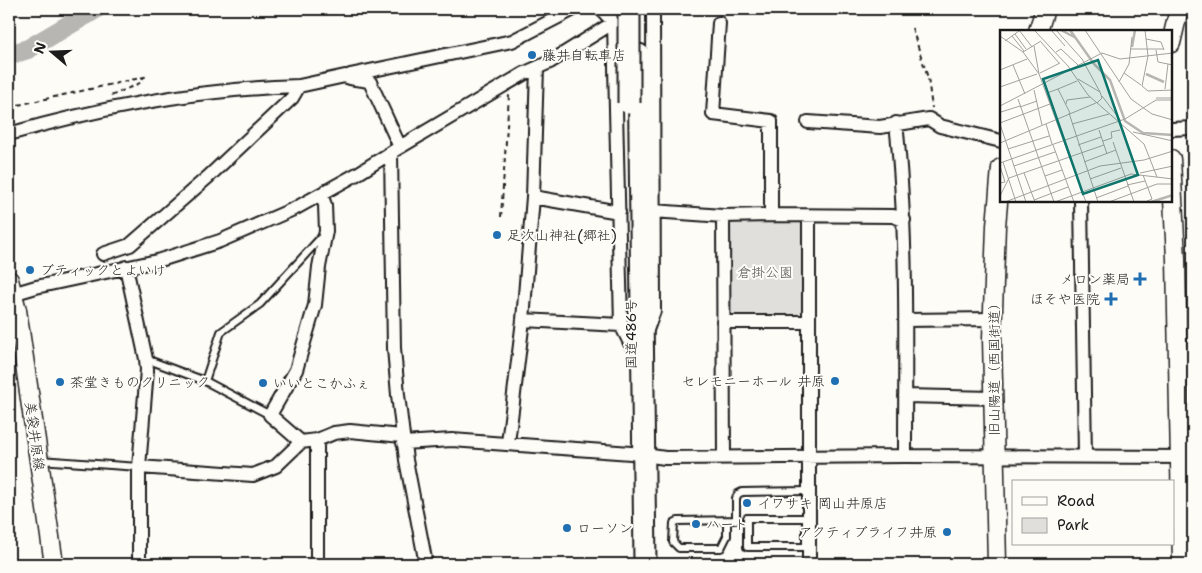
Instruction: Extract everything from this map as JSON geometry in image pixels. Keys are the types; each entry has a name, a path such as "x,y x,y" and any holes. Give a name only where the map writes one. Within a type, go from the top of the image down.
{"highway":[{"path":"634,103 638,9"},
{"path":"621,16 634,103"},
{"name":"国道486号","path":"632,564 637,454 634,103"},
{"name":"国道486号","path":"637,454 645,564"}],"street":[{"path":"9,134 104,110 231,90 298,86 512,41 574,9"},
{"path":"601,9 621,16"},
{"path":"10,289 157,262 220,241 296,208 508,83 550,62 621,16 638,9"},
{"path":"621,16 619,212 621,325 637,345 654,311 652,9"},
{"path":"1038,30 1045,9"},
{"path":"1172,39 1179,9"},
{"path":"719,23 713,114 772,121 772,215"},
{"path":"508,444 523,320 533,197 537,68"},
{"path":"345,76 370,82 395,150 394,348 403,440 426,564"},
{"path":"103,254 130,245 208,177 292,98 298,86"},
{"path":"808,122 873,126 929,119 940,126 1000,141"},
{"path":"896,123 904,220 905,456"},
{"path":"1172,129 1193,128"},
{"path":"1172,179 1186,457 1182,564"},
{"name":"旧山陽道（西国街道）","path":"997,564 993,319 996,226 1000,180"},
{"path":"300,442 270,415 296,370 316,305 319,267 326,231 325,205 321,194"},
{"path":"533,197 619,212"},
{"path":"1081,202 1085,456"},
{"path":"653,211 723,216 893,216 904,220"},
{"path":"723,216 724,458"},
{"path":"809,216 809,564"},
{"path":"126,268 146,359 147,383 139,467 139,564"},
{"name":"美袋井原線","path":"10,289 17,310 54,564"},
{"path":"905,320 993,319"},
{"path":"523,320 621,325"},
{"path":"723,322 809,322"},
{"path":"905,396 993,398"},
{"path":"139,467 253,475 276,466 300,442 317,440 334,433 350,431 403,440 452,440 637,454 665,458 810,456 1186,457"},
{"path":"317,440 317,564"}],"lane":[{"path":"204,381 221,332 260,304 326,231"},
{"path":"146,359 204,381 270,415"},
{"path":"38,460 139,467"},
{"path":"728,521 727,536 721,548 679,548 673,542 674,523 678,521 736,520 736,498 742,492 809,491"},
{"path":"809,518 747,518 747,547 809,547"}],"path":[{"path":"912,28 929,83 933,113 932,120"},
{"path":"9,107 149,76"},
{"path":"109,97 142,82 143,77"},
{"path":"501,217 508,83"}],"green space":[{"name":"倉掛公園","path":"801,221 804,224 804,315 801,318 727,318 727,228 733,222"}],"waterway":[{"path":"9,55 28,49 96,9"}],"place":[{"name":"藤井自転車店","path":"532,55"},
{"name":"足次山神社(郷社)","path":"497,235"},
{"name":"ブティックとよいけ","path":"30,270"},
{"name":"メロン薬局","path":"1140,279"},
{"name":"ほそや医院","path":"1111,299"},
{"name":"セレモニーホール 井原","path":"835,381"},
{"name":"茶堂きものクリニック","path":"60,382"},
{"name":"いいとこかふぇ","path":"263,383"},
{"name":"イワサキ 岡山井原店","path":"747,503"},
{"name":"ハート","path":"696,524"},
{"name":"ローソン","path":"567,528"},
{"name":"アクティブライフ井原","path":"947,532"}]}
